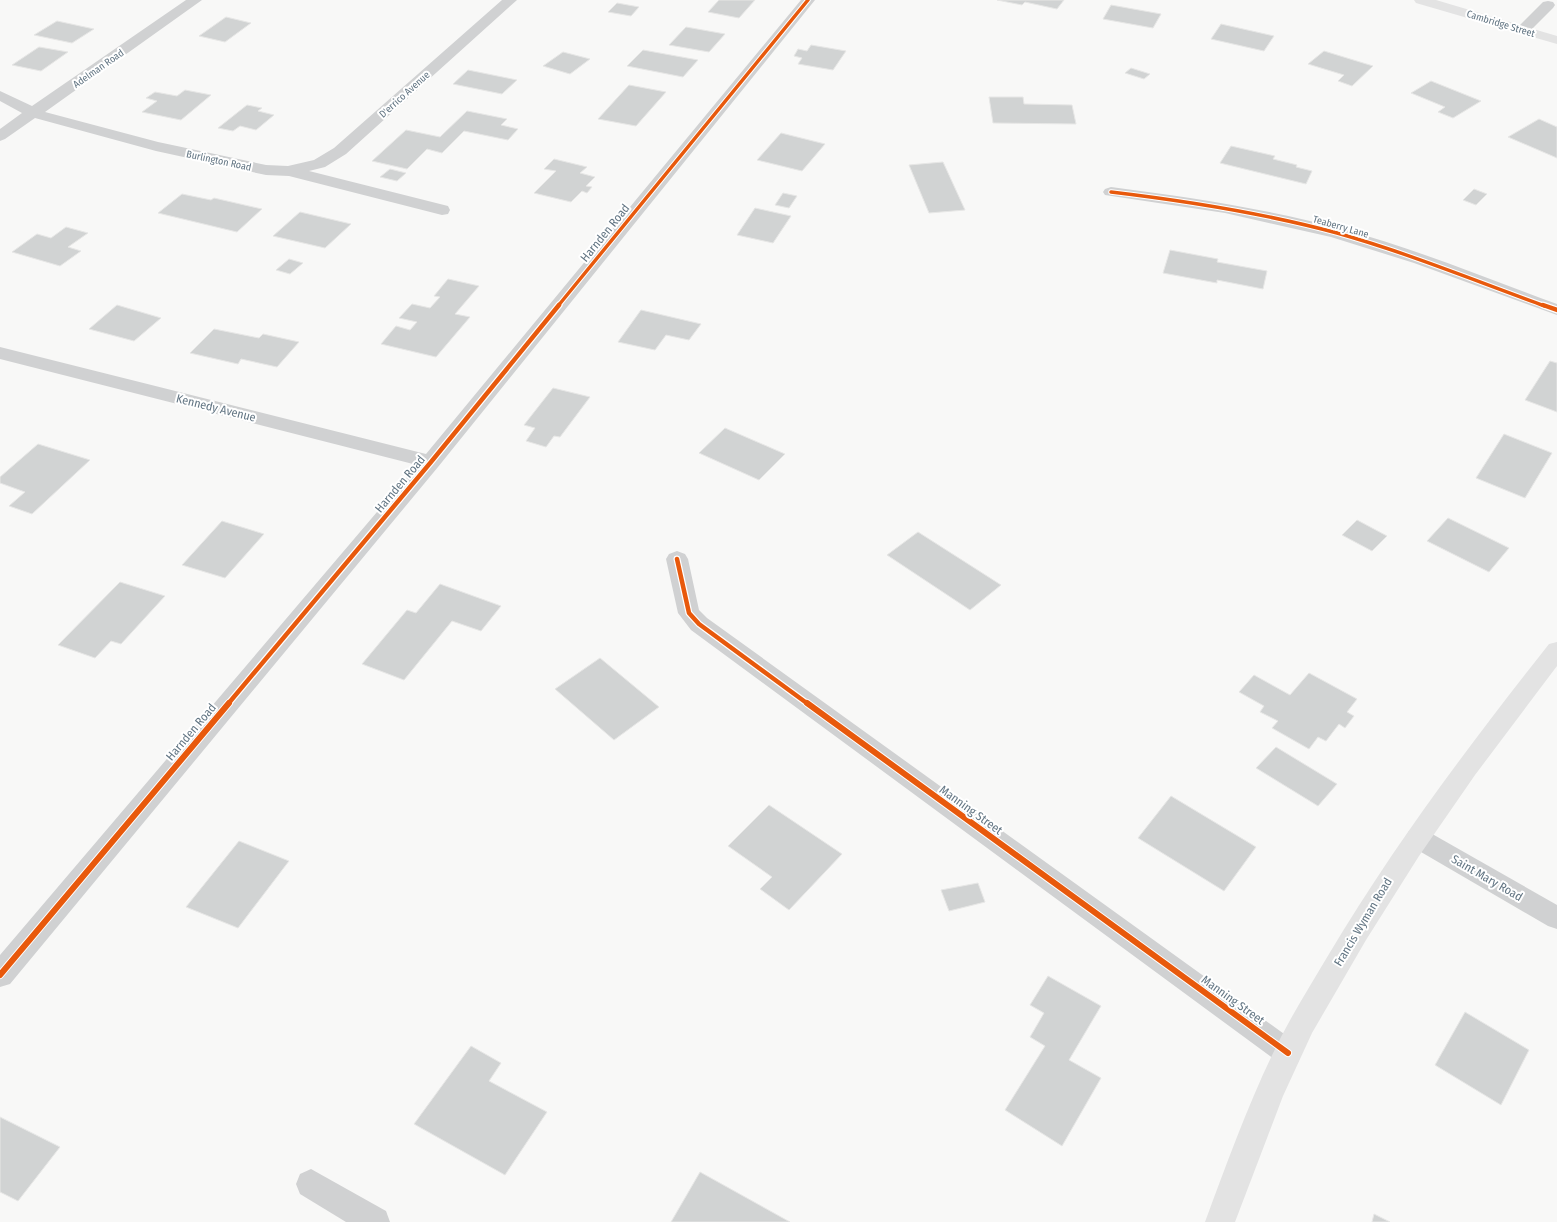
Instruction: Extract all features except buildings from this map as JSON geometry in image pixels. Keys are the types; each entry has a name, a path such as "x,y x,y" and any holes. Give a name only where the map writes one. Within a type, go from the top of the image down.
{"main road":[{"name":"Cambridge Street","path":"1421,0 1557,40"},
{"name":"Francis Wyman Road","path":"1220,1222 1261,1114 1288,1053 1352,938 1385,884 1418,838 1454,783 1557,650"}],"street":[{"name":"Adelman Road","path":"0,136 196,0"},
{"name":"D'errico Avenue","path":"289,171 319,164 340,151 510,0"},
{"name":"Harnden Road","path":"0,975 431,462 808,0"},
{"path":"1523,30 1548,5"},
{"name":"Burlington Road","path":"0,95 34,113 156,146 266,170 289,171 442,210"},
{"name":"Teaberry Lane","path":"1111,192 1223,207 1331,232 1382,247 1557,310"},
{"name":"Kennedy Avenue","path":"0,353 431,462"},
{"name":"Manning Street","path":"677,559 689,613 699,624 1288,1053"},
{"name":"Saint Mary Road","path":"1418,838 1557,918"},
{"path":"310,1184 375,1222"}],"cycle path":[{"path":"0,975 431,462 808,0"},
{"path":"1111,192 1225,208 1281,219 1337,233 1420,260 1557,310"},
{"path":"677,559 689,613 699,624 1288,1053"}]}
